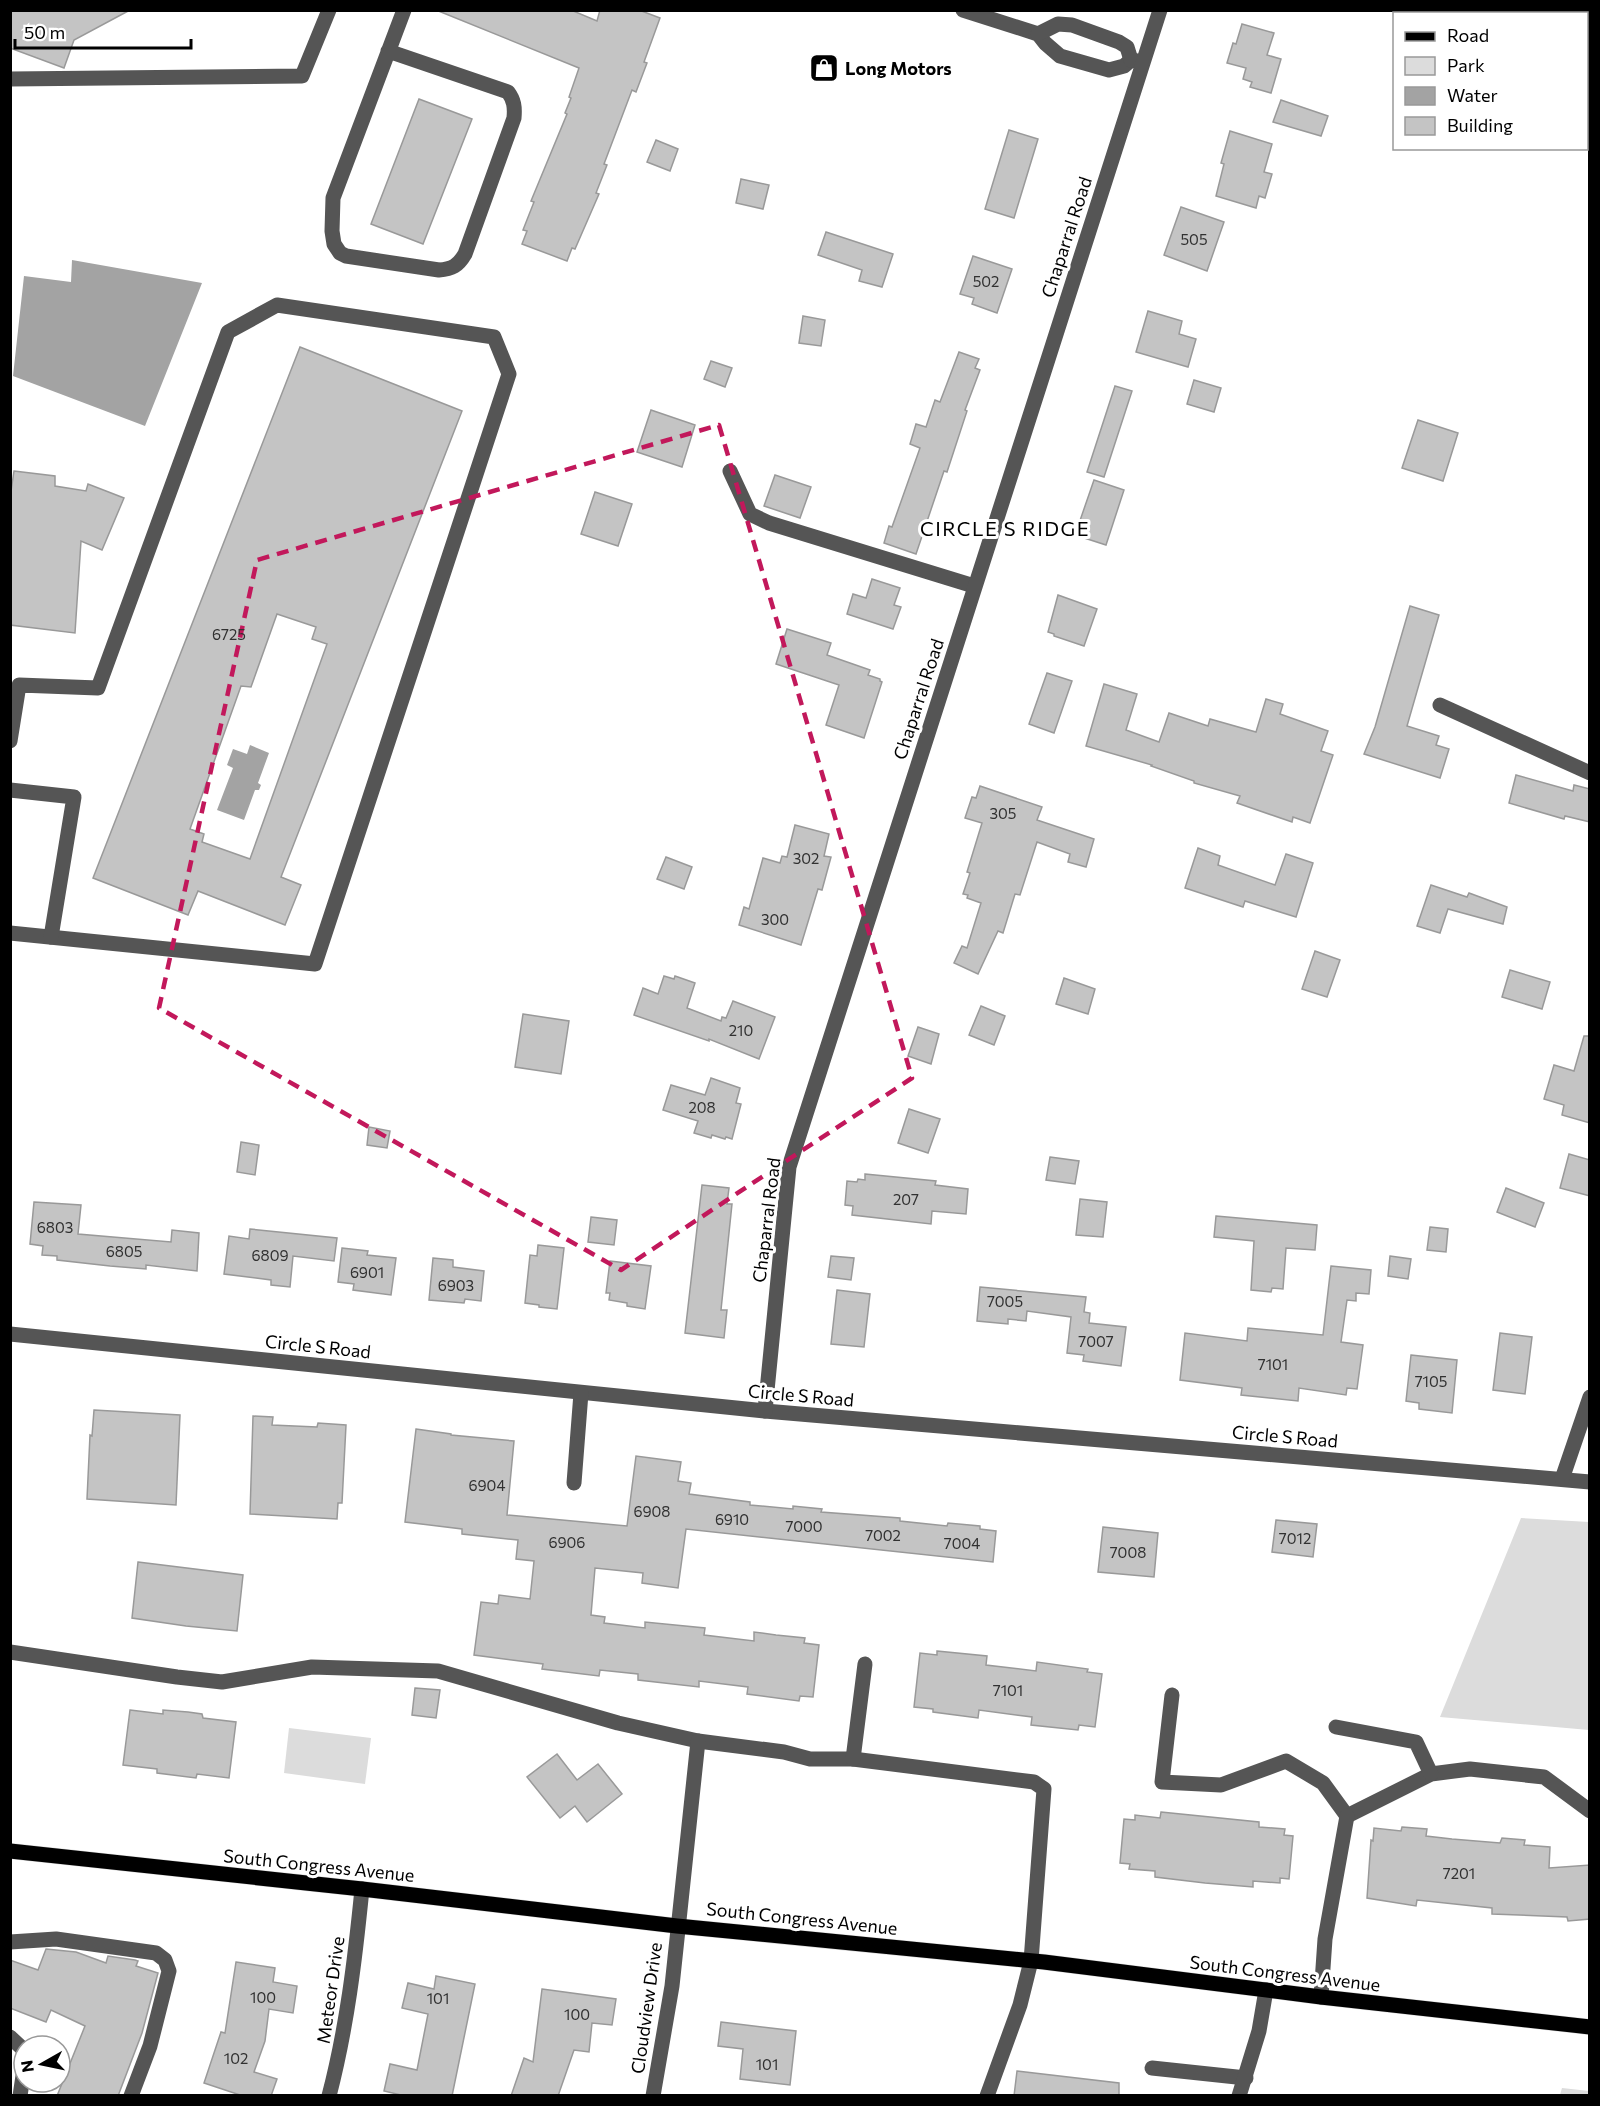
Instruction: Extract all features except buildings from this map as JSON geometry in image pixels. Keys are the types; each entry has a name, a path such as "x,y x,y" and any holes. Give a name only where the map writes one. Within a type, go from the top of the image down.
{"main road":[{"name":"South Congress Avenue","path":"10,1851 677,1926 1031,1961 1590,2027"}],"street":[{"path":"10,79 302,76 329,10"},
{"path":"388,51 508,92 513,98 514,118 465,254 460,263 448,270 346,256 340,253 334,244 333,198 388,51 404,10"},
{"path":"963,10 1038,34 1060,56 1109,70 1137,61 1127,47 1119,42 1072,25 1058,24 1038,34"},
{"name":"Chaparral Road","path":"765,1411 789,1167 974,586 1137,61 1160,10"},
{"path":"10,741 19,685 98,688 228,332 277,305 494,337 509,374 315,964 10,933"},
{"path":"730,471 750,514 769,523 974,586"},
{"path":"1440,705 1590,772"},
{"path":"10,790 74,797 51,937"},
{"name":"Circle S Road","path":"10,1334 765,1411 1590,1482"},
{"path":"574,1484 581,1393"},
{"path":"1562,1479 1590,1397"},
{"path":"10,1652 222,1682 312,1667 438,1671 618,1723 698,1741 784,1752 810,1759 853,1759 1034,1782 1044,1789 1031,1961 1020,2005 987,2096"},
{"path":"853,1759 865,1664"},
{"path":"1172,1695 1162,1782 1221,1785 1286,1761 1323,1783 1347,1816 1325,1939 1321,1997"},
{"path":"1336,1727 1416,1742 1431,1774"},
{"name":"Cloudview Drive","path":"653,2096 672,1986 698,1741"},
{"path":"1347,1816 1431,1774 1470,1769 1544,1777 1590,1811"},
{"name":"Meteor Drive","path":"329,2096 341,2051 362,1889"},
{"path":"10,1942 56,1939 156,1953 165,1960 169,1971 150,2046 131,2096"},
{"path":"1239,2096 1246,2079 1266,1990"},
{"path":"1152,2068 1246,2079"}],"highlighted area":[{"path":"719,425 912,1078 621,1270 159,1008 257,560"}],"green space":[{"path":"1521,1518 1589,1522 1589,1730 1440,1717"},
{"path":"289,1728 371,1738 365,1784 284,1773"},
{"path":"1562,2088 1589,2091 1589,2095 1560,2095"}],"water":[{"path":"72,260 202,283 145,426 13,376 24,276 71,282"},
{"path":"250,745 269,753 258,783 261,785 259,790 255,790 244,820 217,810 233,768 227,765 233,749 247,754"}],"place":[{"name":"Long Motors","path":"824,68"}],"district":[{"name":"CIRCLE S RIDGE","path":"1005,528"}]}
